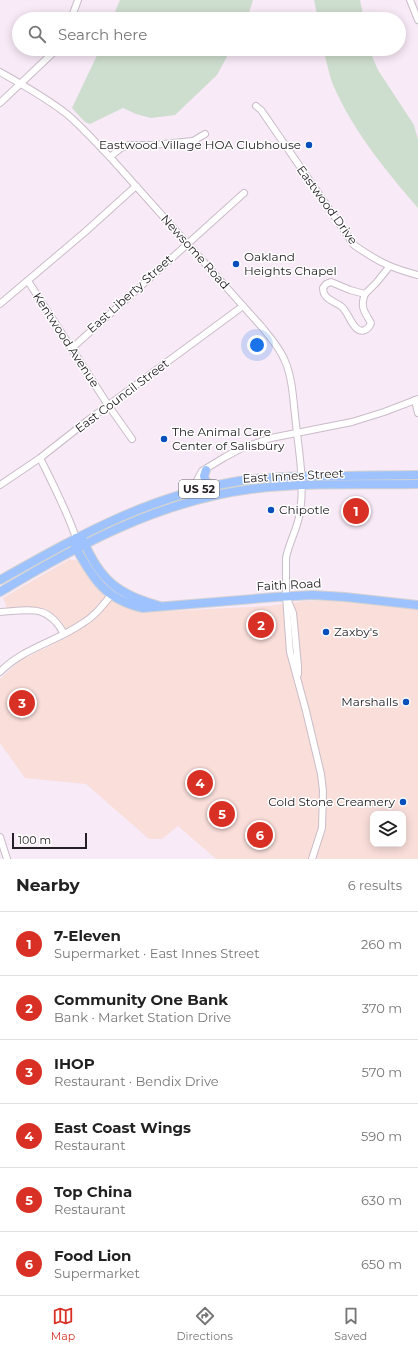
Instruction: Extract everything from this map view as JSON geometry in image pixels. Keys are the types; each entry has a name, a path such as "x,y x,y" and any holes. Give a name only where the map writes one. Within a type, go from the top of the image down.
{"main road":[{"path":"206,470 204,476 206,482 211,485 219,485"},
{"name":"East Innes Street","path":"0,580 90,530 132,512 187,493 219,485 255,479 301,476 418,475"},
{"name":"East Innes Street","path":"0,592 76,548 112,530 141,518 197,500 251,489 302,486 418,484"},
{"path":"76,538 74,544 76,548"},
{"name":"Faith Road","path":"76,538 83,540 84,544 104,575 116,588 133,598 160,606"},
{"name":"Faith Road","path":"76,548 94,579 112,594 130,604 140,607 149,608 286,596 336,596 418,605"}],"street":[{"path":"74,12 78,0"},
{"path":"410,0 418,20"},
{"path":"0,103 50,56"},
{"name":"Newsome Road","path":"0,72 43,96 67,115 110,157 276,344 285,361 290,380 302,486 301,507 298,523 286,558 286,596"},
{"name":"Eastwood Drive","path":"257,107 261,110 354,245 389,266 418,275"},
{"path":"110,157 121,148 129,145 153,145 193,141 205,134"},
{"path":"0,304 136,186"},
{"name":"East Liberty Street","path":"71,349 244,192"},
{"path":"364,294 331,282 326,284 323,288 323,293 326,297 343,307 357,329 362,331 366,330 371,323 362,308 364,294 377,282 389,266"},
{"name":"Kentwood Avenue","path":"28,281 71,349 132,439"},
{"name":"East Council Street","path":"0,485 40,458 108,405 243,306"},
{"path":"187,493 193,488 200,474 225,457 242,448 266,440 352,422 384,412 416,399 418,413"},
{"path":"40,458 72,525 76,538"},
{"path":"0,672 12,661 90,619 112,594"},
{"path":"286,596 293,613 298,666 297,680 321,774 323,791 322,828 312,859"},
{"path":"0,612 43,612 56,620 64,634"},
{"path":"0,837 7,859"}],"shaded area":[{"path":"70,559 76,560 80,563 100,587 148,611 270,606 304,601 329,600 418,608 418,859 216,859 178,826 162,839 149,839 86,784 25,778 0,743 0,679 21,660 68,637 60,620 48,610 36,607 7,608 3,598"}],"green space":[{"path":"120,0 253,0 249,12 115,12"},
{"path":"314,0 360,0 363,12 317,12"},
{"path":"97,56 227,56 217,75 175,115 151,118 136,114 123,108 90,124 85,122 72,108"},
{"path":"325,56 372,56 378,70 414,125 418,140 418,208 394,180 361,135 342,104 332,83"}],"place":[{"name":"Eastwood Village HOA Clubhouse","path":"309,145"},
{"name":"Oakland Heights Chapel","path":"236,264"},
{"name":"The Animal Care Center of Salisbury","path":"164,439"},
{"name":"Chipotle","path":"271,510"},
{"name":"7-Eleven","path":"356,511"},
{"name":"Community One Bank","path":"261,625"},
{"name":"Zaxby's","path":"326,632"},
{"name":"Marshalls","path":"406,702"},
{"name":"IHOP","path":"22,703"},
{"name":"East Coast Wings","path":"200,783"},
{"name":"Cold Stone Creamery","path":"403,802"},
{"name":"Top China","path":"222,814"},
{"name":"Food Lion","path":"260,835"}]}
